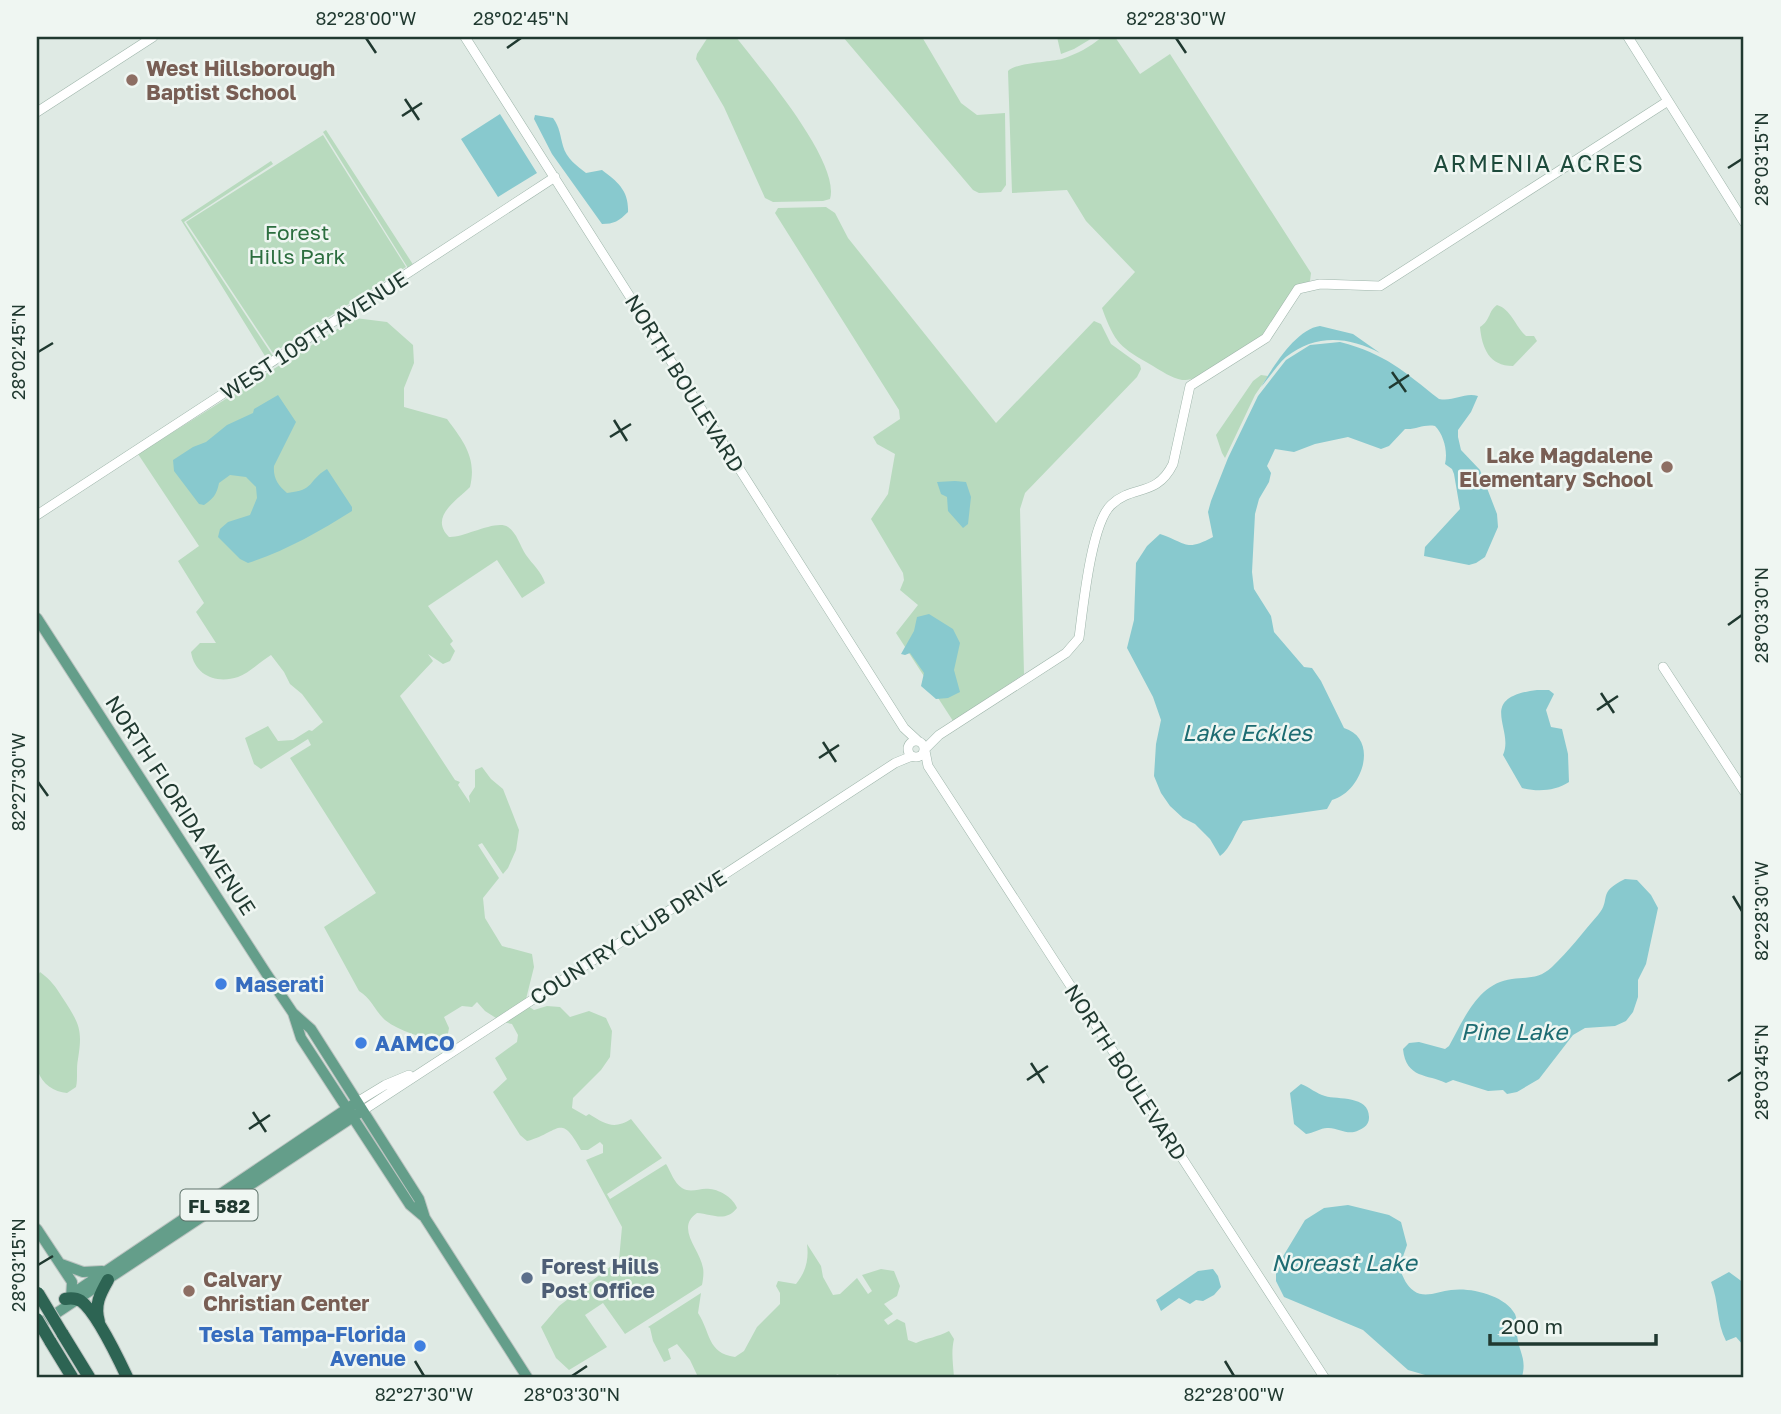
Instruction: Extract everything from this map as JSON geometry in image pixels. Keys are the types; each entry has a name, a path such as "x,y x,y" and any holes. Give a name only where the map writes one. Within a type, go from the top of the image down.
{"highway":[{"path":"99,1326 97,1307 108,1274"},
{"path":"37,1292 89,1377"},
{"path":"70,1299 85,1305 127,1377"},
{"path":"37,1318 72,1377"}],"main road":[{"name":"NORTH FLORIDA AVENUE","path":"37,618 293,1013 300,1035 419,1199 425,1218 527,1377"},
{"name":"FL 582","path":"37,1318 70,1299 355,1109"},
{"path":"37,1228 72,1282 70,1299"},
{"path":"61,1264 83,1272 108,1274"},
{"name":"FL 582","path":"37,1326 70,1299"}],"street":[{"path":"37,112 153,37"},
{"name":"NORTH BOULEVARD","path":"465,37 904,729 1324,1377"},
{"path":"1628,37 1744,222"},
{"name":"COUNTRY CLUB DRIVE","path":"355,1109 427,1068 1074,645 1079,638 1092,556 1104,514 1123,497 1150,489 1167,475 1173,464 1190,386 1266,338 1298,289 1320,284 1380,286 1668,101"},
{"name":"WEST 109TH AVENUE","path":"37,515 555,177"},
{"path":"1663,667 1744,791"}],"green space":[{"path":"708,37 736,37 779,92 796,115 823,162 830,183 830,199 773,202 765,198 724,107 696,59"},
{"path":"843,37 922,37 961,103 977,115 1005,113 1006,185 1001,192 979,193 973,190"},
{"path":"1057,37 1094,37 1061,54"},
{"path":"1102,37 1115,37 1140,74 1170,54 1311,273 1310,281 1290,295 1263,335 1215,369 1191,379 1174,378 1163,372 1126,349 1115,337 1102,308 1135,272 1086,221 1067,190 1012,193 1008,71 1018,66 1068,57"},
{"path":"326,130 414,266 268,361 181,220 271,161 273,164 184,222 273,356 408,268 323,132"},
{"name":"Forest Hills Park","path":"323,135 406,267 273,353 186,222"},
{"path":"826,207 835,213 848,238 996,423 1094,321 1101,324 1111,344 1140,365 1141,369 1137,377 1025,493 1020,509 1024,674 953,721 896,633 918,605 900,590 904,580 903,573 871,519 888,494 895,454 877,444 873,437 900,419 899,410 775,213 778,208"},
{"path":"1497,305 1506,310 1526,336 1534,336 1537,341 1513,366 1498,363 1493,359 1483,342 1480,327"},
{"path":"355,318 387,322 413,345 414,363 404,388 404,407 447,419 467,451 472,467 470,487 443,516 444,530 449,537 496,525 508,527 545,583 522,598 497,560 428,606 453,641 450,644 455,651 450,661 443,664 428,654 433,661 400,696 455,780 460,782 458,785 470,803 469,796 475,787 475,770 482,767 503,789 519,830 516,850 503,874 482,843 478,845 499,878 483,898 485,918 502,946 532,954 534,967 526,999 496,1018 477,1002 472,1007 462,1006 444,1017 449,1028 447,1039 441,1043 405,1031 385,1020 359,991 324,927 376,893 290,758 311,745 308,739 261,769 254,764 245,738 268,726 278,741 293,740 323,722 302,694 290,684 271,655 246,673 230,679 208,676 197,667 191,652 200,643 216,643 196,612 204,603 178,561 199,546 138,454"},
{"path":"1261,375 1268,376 1255,395 1225,458 1216,435 1253,381"},
{"path":"40,972 57,990 72,1013 80,1033 77,1084 67,1093 49,1086 38,1071 36,1026 37,977"},
{"path":"528,1006 534,1010 547,1006 560,1007 570,1017 589,1011 606,1018 612,1031 610,1057 573,1098 572,1108 586,1116 589,1114 614,1125 631,1119 662,1158 607,1194 610,1199 666,1164 682,1188 718,1191 730,1198 737,1208 723,1216 697,1213 688,1225 688,1232 703,1268 702,1285 625,1334 603,1303 585,1315 607,1347 569,1370 556,1358 541,1327 559,1306 619,1260 622,1227 586,1160 603,1153 603,1145 600,1142 588,1150 581,1150 574,1138 563,1128 527,1141 520,1135 493,1092 507,1079 495,1058 517,1042 518,1035 512,1024 502,1022"},
{"path":"807,1244 821,1266 823,1277 833,1295 840,1294 857,1278 868,1294 872,1291 862,1275 881,1269 894,1271 900,1286 897,1296 884,1304 893,1314 884,1320 888,1325 897,1319 905,1323 908,1340 916,1343 949,1331 954,1339 954,1377 840,1377 838,1374 831,1377 698,1377 690,1360 677,1344 668,1349 671,1359 664,1362 648,1327 701,1293 698,1313 714,1347 735,1357 744,1351 757,1327 780,1304 780,1293 776,1286 778,1281 796,1284 802,1275 807,1260"}],"water":[{"path":"500,114 537,173 498,197 461,139"},
{"path":"535,115 553,118 564,150 579,168 586,173 602,170 618,183 627,198 628,212 625,215 613,223 602,224 552,154 534,119"},
{"path":"1320,326 1353,334 1380,353 1344,341 1308,344 1286,357 1261,387 1294,341"},
{"name":"Lake Eckles","path":"1340,342 1382,358 1439,399 1478,396 1458,430 1458,437 1461,450 1480,470 1497,514 1498,527 1485,557 1476,563 1469,565 1424,556 1425,547 1460,509 1454,474 1445,464 1444,444 1435,426 1405,429 1389,446 1381,449 1348,437 1294,452 1275,449 1267,466 1271,473 1269,482 1259,499 1255,514 1252,572 1254,589 1271,616 1274,632 1304,667 1312,668 1344,728 1355,734 1362,743 1363,765 1352,787 1332,800 1327,809 1243,821 1220,856 1210,839 1195,824 1183,818 1170,806 1154,776 1161,720 1153,697 1127,648 1134,620 1136,563 1147,546 1160,534 1191,545 1213,537 1208,512 1211,501 1258,396 1286,360 1310,345"},
{"path":"278,395 296,422 274,466 275,478 287,493 296,492 303,490 327,469 352,511 302,540 248,563 240,559 218,537 220,529 228,522 250,515 257,498 256,487 246,477 230,475 219,483 210,501 204,505 199,504 174,471 173,460 206,442 227,425 253,413 254,409"},
{"path":"937,482 966,482 971,497 968,524 963,528 948,511 947,497 941,494"},
{"path":"929,614 953,629 960,643 954,670 960,692 948,698 936,699 921,686 924,673 910,653 901,654 914,631 917,617"},
{"path":"1549,690 1554,694 1546,710 1551,727 1562,729 1568,754 1569,782 1546,790 1522,788 1503,755 1505,735 1502,707 1507,700 1518,694"},
{"name":"Pine Lake","path":"1625,879 1637,880 1651,895 1658,908 1646,964 1638,980 1638,997 1633,1012 1626,1021 1615,1026 1585,1028 1573,1035 1539,1079 1517,1092 1507,1094 1503,1090 1488,1091 1453,1080 1446,1083 1419,1074 1408,1066 1403,1049 1409,1043 1419,1042 1445,1049 1473,1004 1490,987 1512,979 1538,976 1552,967 1598,915 1607,892"},
{"path":"1301,1084 1325,1096 1359,1102 1368,1111 1368,1123 1354,1132 1327,1128 1306,1134 1294,1124 1290,1093"},
{"name":"Noreast Lake","path":"1348,1205 1389,1215 1401,1222 1407,1245 1399,1268 1414,1291 1427,1294 1459,1289 1477,1291 1495,1297 1510,1307 1515,1314 1524,1365 1522,1377 1432,1377 1408,1370 1363,1330 1284,1297 1276,1281 1276,1268 1305,1220 1324,1208"},
{"path":"1213,1269 1221,1287 1214,1295 1190,1304 1179,1298 1161,1311 1156,1300 1198,1271"},
{"path":"1729,1272 1744,1283 1744,1346 1736,1337 1726,1341 1711,1282"}],"place":[{"name":"West Hillsborough Baptist School","path":"132,80"},
{"name":"Lake Magdalene Elementary School","path":"1667,467"},
{"name":"Maserati","path":"221,984"},
{"name":"AAMCO","path":"361,1043"},
{"name":"Forest Hills Post Office","path":"527,1278"},
{"name":"Calvary Christian Center","path":"189,1291"},
{"name":"Tesla Tampa-Florida Avenue","path":"420,1346"}],"district":[{"name":"ARMENIA ACRES","path":"1539,163"}]}
